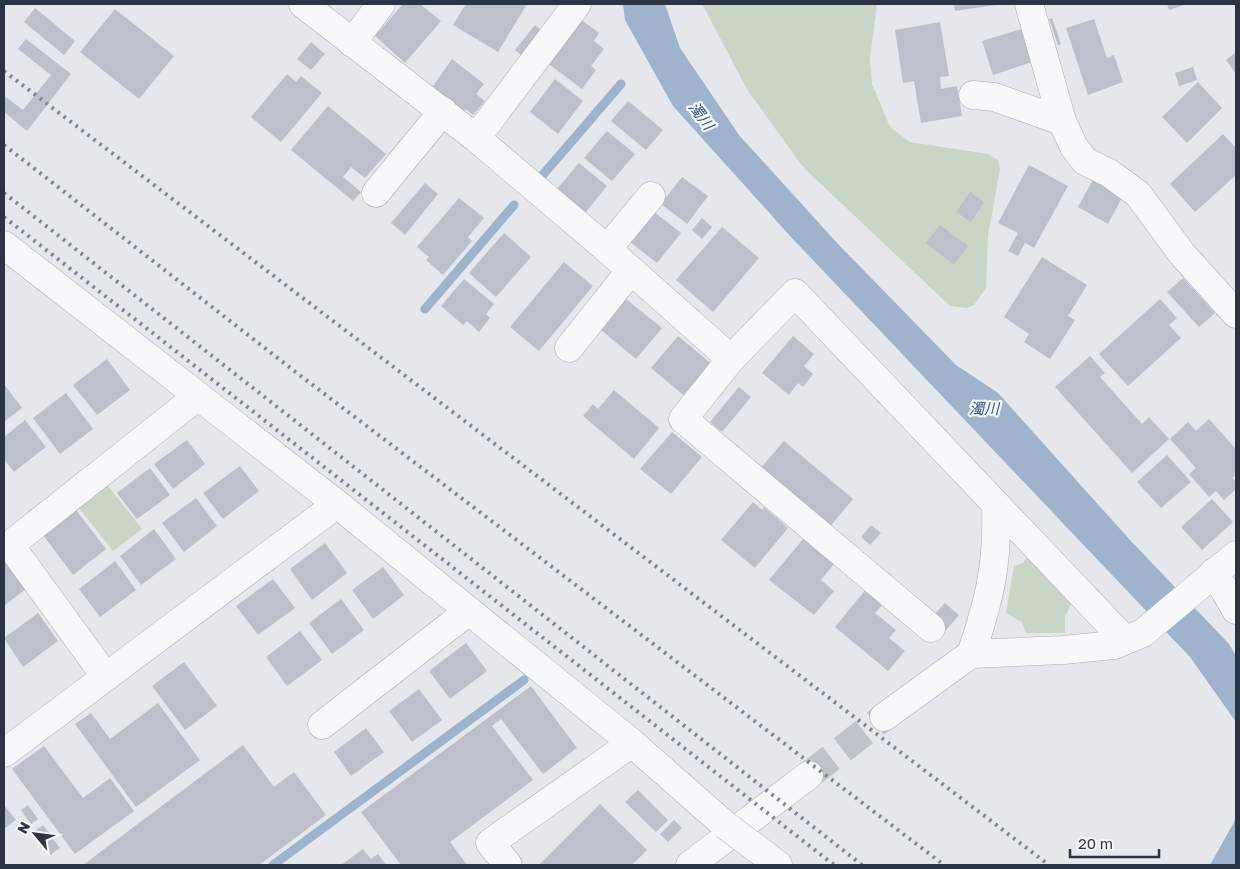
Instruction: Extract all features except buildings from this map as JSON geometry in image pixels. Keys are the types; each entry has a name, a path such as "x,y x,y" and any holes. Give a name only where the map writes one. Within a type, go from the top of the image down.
{"street":[{"path":"303,4 476,138 607,249 731,359"},
{"path":"352,42 380,4"},
{"path":"476,138 577,4"},
{"path":"1029,4 1062,121 1074,147 1085,162 1109,173 1138,194 1182,254 1236,314"},
{"path":"973,95 994,97 1062,121"},
{"path":"376,193 443,111"},
{"path":"607,249 651,196"},
{"path":"7,252 337,504 632,743 725,825 778,865"},
{"path":"569,348 631,270"},
{"path":"931,628 683,418 731,359 795,294 996,505 1134,637"},
{"path":"106,677 10,545 198,396"},
{"path":"4,753 337,504"},
{"path":"971,654 993,582 997,544 996,505"},
{"path":"884,717 971,654 1063,650 1114,645 1134,637 1236,555"},
{"path":"1208,577 1236,610"},
{"path":"322,725 469,611"},
{"path":"508,865 490,843 632,743"},
{"path":"690,865 809,775"}],"green space":[{"path":"702,4 877,4 870,58 872,84 890,127 910,142 988,154 998,160 1000,169 988,236 986,288 974,305 967,308 950,306 803,167 748,91"},
{"path":"105,482 142,529 113,551 76,504"},
{"path":"1027,558 1071,604 1065,617 1065,633 1026,633 1022,622 1006,613 1014,566 1023,563"}],"water":[{"name":"濁川","path":"623,4 665,4 680,48 739,135 838,244 956,365 998,393 1130,540 1229,644 1236,656 1236,722 1190,657 791,237 673,106 625,20"},
{"path":"1236,817 1236,865 1210,865 1233,824"}],"waterway":[{"path":"541,177 621,84"},
{"path":"425,309 514,205"},
{"path":"273,865 524,680"}],"tunnel":[{"path":"809,775 884,717"}],"railway":[{"path":"4,71 1049,865"},
{"path":"4,145 293,370 944,865"},
{"path":"4,193 862,865"},
{"path":"4,217 834,865"}]}
